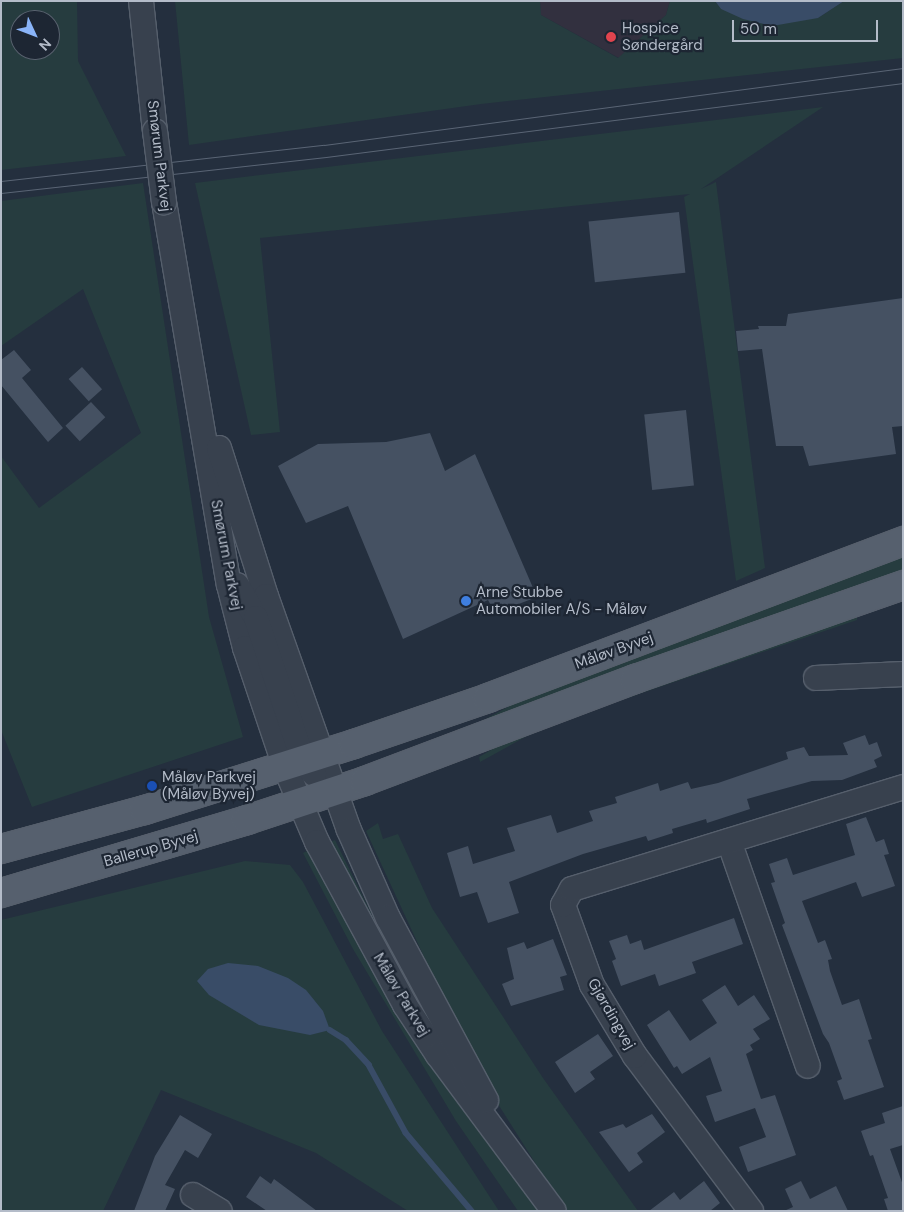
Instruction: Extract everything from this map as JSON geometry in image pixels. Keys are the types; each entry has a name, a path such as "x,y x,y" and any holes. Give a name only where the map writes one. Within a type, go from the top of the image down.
{"main road":[{"name":"Måløv Byvej","path":"303,760 488,698 903,542"},
{"path":"335,792 634,679 903,585"},
{"path":"1,849 303,760"},
{"name":"Ballerup Byvej","path":"1,892 335,792"}],"street":[{"name":"Smørum Parkvej","path":"141,1 164,202 226,566 245,648 303,760"},
{"name":"Smørum Parkvej","path":"188,339 243,525 303,760"},
{"path":"816,678 903,674"},
{"name":"Måløv Parkvej","path":"303,760 335,792 388,918 527,1173"},
{"name":"Måløv Parkvej","path":"303,760 300,803 355,915 405,1005 438,1056 554,1211"},
{"name":"Gjørdingvej","path":"751,1211 635,1056 592,985 563,905 572,889 903,786"},
{"path":"729,841 808,1066"},
{"path":"193,1195 220,1211"}],"shaded area":[{"name":"Hospice Søndergård","path":"540,1 670,1 666,15 619,58 541,15"}],"green space":[{"path":"1,1 77,1 78,61 126,156 1,170"},
{"path":"175,1 540,1 541,15 618,58 666,15 670,1 715,1 721,9 818,18 844,1 903,1 903,58 481,104 189,145"},
{"path":"823,107 701,189 716,182 765,568 736,581 684,197 690,194 260,238 280,432 251,435 195,183"},
{"path":"143,183 209,617 243,737 32,807 1,730 1,456 39,508 141,433 83,289 1,346 1,201"},
{"path":"903,557 903,570 473,726 524,698"},
{"path":"857,611 857,620 545,726 480,762 479,757 524,731"},
{"path":"378,823 383,839 398,834 432,908 543,1078 638,1211 567,1211 551,1188 493,1096 455,1024 366,831"},
{"path":"335,840 373,917 405,963 450,1048 412,998 330,842"},
{"path":"307,851 540,1211 518,1211 456,1121 353,949 303,853"},
{"path":"245,861 290,865 303,882 382,1031 499,1211 408,1211 316,1153 161,1090 103,1211 1,1211 1,920"}],"water":[{"path":"715,1 844,1 818,18 772,26 743,19 721,9"},
{"path":"228,963 258,966 288,978 306,990 323,1011 330,1030 310,1035 259,1025 209,995 197,981 208,969"}],"building":[{"path":"679,212 685,273 595,282 588,222"},
{"path":"903,298 903,426 892,427 896,454 809,466 803,446 776,446 762,349 738,351 736,331 759,329 758,326 786,326 788,314"},
{"path":"14,350 31,370 22,378 63,428 48,442 1,385 1,360"},
{"path":"82,367 102,389 89,401 69,379"},
{"path":"91,402 105,417 80,441 65,426"},
{"path":"686,410 694,486 652,490 644,414"},
{"path":"430,433 445,471 475,454 537,597 495,613 488,600 403,639 348,506 306,523 278,466 318,444 386,442"},
{"path":"865,735 869,745 877,742 882,756 874,760 877,767 842,780 812,781 747,799 750,809 707,823 706,819 672,829 673,833 648,841 646,836 583,854 509,882 519,913 488,923 477,892 460,897 447,853 468,846 473,864 515,851 507,828 551,815 557,833 593,821 589,811 617,803 615,797 658,783 660,791 688,782 691,789 718,783 788,759 786,752 804,747 809,756 848,755 843,743"},
{"path":"866,817 876,842 884,839 889,854 884,855 895,886 862,897 856,882 802,901 818,943 825,940 832,959 828,960 830,971 842,1005 859,999 872,1039 868,1040 884,1087 844,1100 837,1081 842,1079 782,925 785,923 771,883 775,882 769,864 787,858 793,875 855,855 846,824"},
{"path":"734,918 743,944 692,962 696,973 659,986 655,974 621,986 612,961 616,959 609,941 627,935 630,944 641,940 644,950"},
{"path":"553,939 567,975 560,977 564,990 511,1006 502,984 514,979 507,948 524,942 527,949"},
{"path":"725,985 738,1006 754,995 770,1019 753,1029 760,1039 750,1045 753,1050 746,1054 761,1099 775,1095 796,1155 748,1172 739,1147 766,1137 755,1108 715,1122 706,1096 722,1091 710,1057 682,1074 677,1066 674,1068 647,1025 669,1010 690,1041 717,1023 702,1000"},
{"path":"598,1034 613,1056 590,1072 595,1079 575,1093 555,1062"},
{"path":"903,1106 903,1145 890,1149 903,1185 903,1211 888,1211 884,1199 888,1198 873,1155 870,1156 861,1131 885,1123 882,1113"},
{"path":"652,1114 665,1132 637,1153 643,1162 629,1172 599,1132 623,1124 626,1128"},
{"path":"180,1115 212,1134 198,1158 185,1150 165,1185 175,1189 165,1211 134,1211 155,1156"},
{"path":"260,1176 271,1184 274,1179 317,1211 267,1211 246,1197"},
{"path":"704,1181 720,1203 710,1211 649,1211 674,1192 680,1200"},
{"path":"801,1181 810,1199 836,1186 848,1211 784,1211 793,1207 785,1189"}],"waterway":[{"path":"330,1030 346,1040 369,1065 406,1133 472,1211"}],"tram line":[{"path":"1,181 324,145 903,68"},
{"path":"1,193 326,157 903,83"}],"place":[{"name":"Hospice Søndergård","path":"611,37"},
{"name":"Arne Stubbe Automobiler A/S - Måløv","path":"466,601"},
{"name":"Måløv Parkvej (Måløv Byvej)","path":"152,786"}]}
